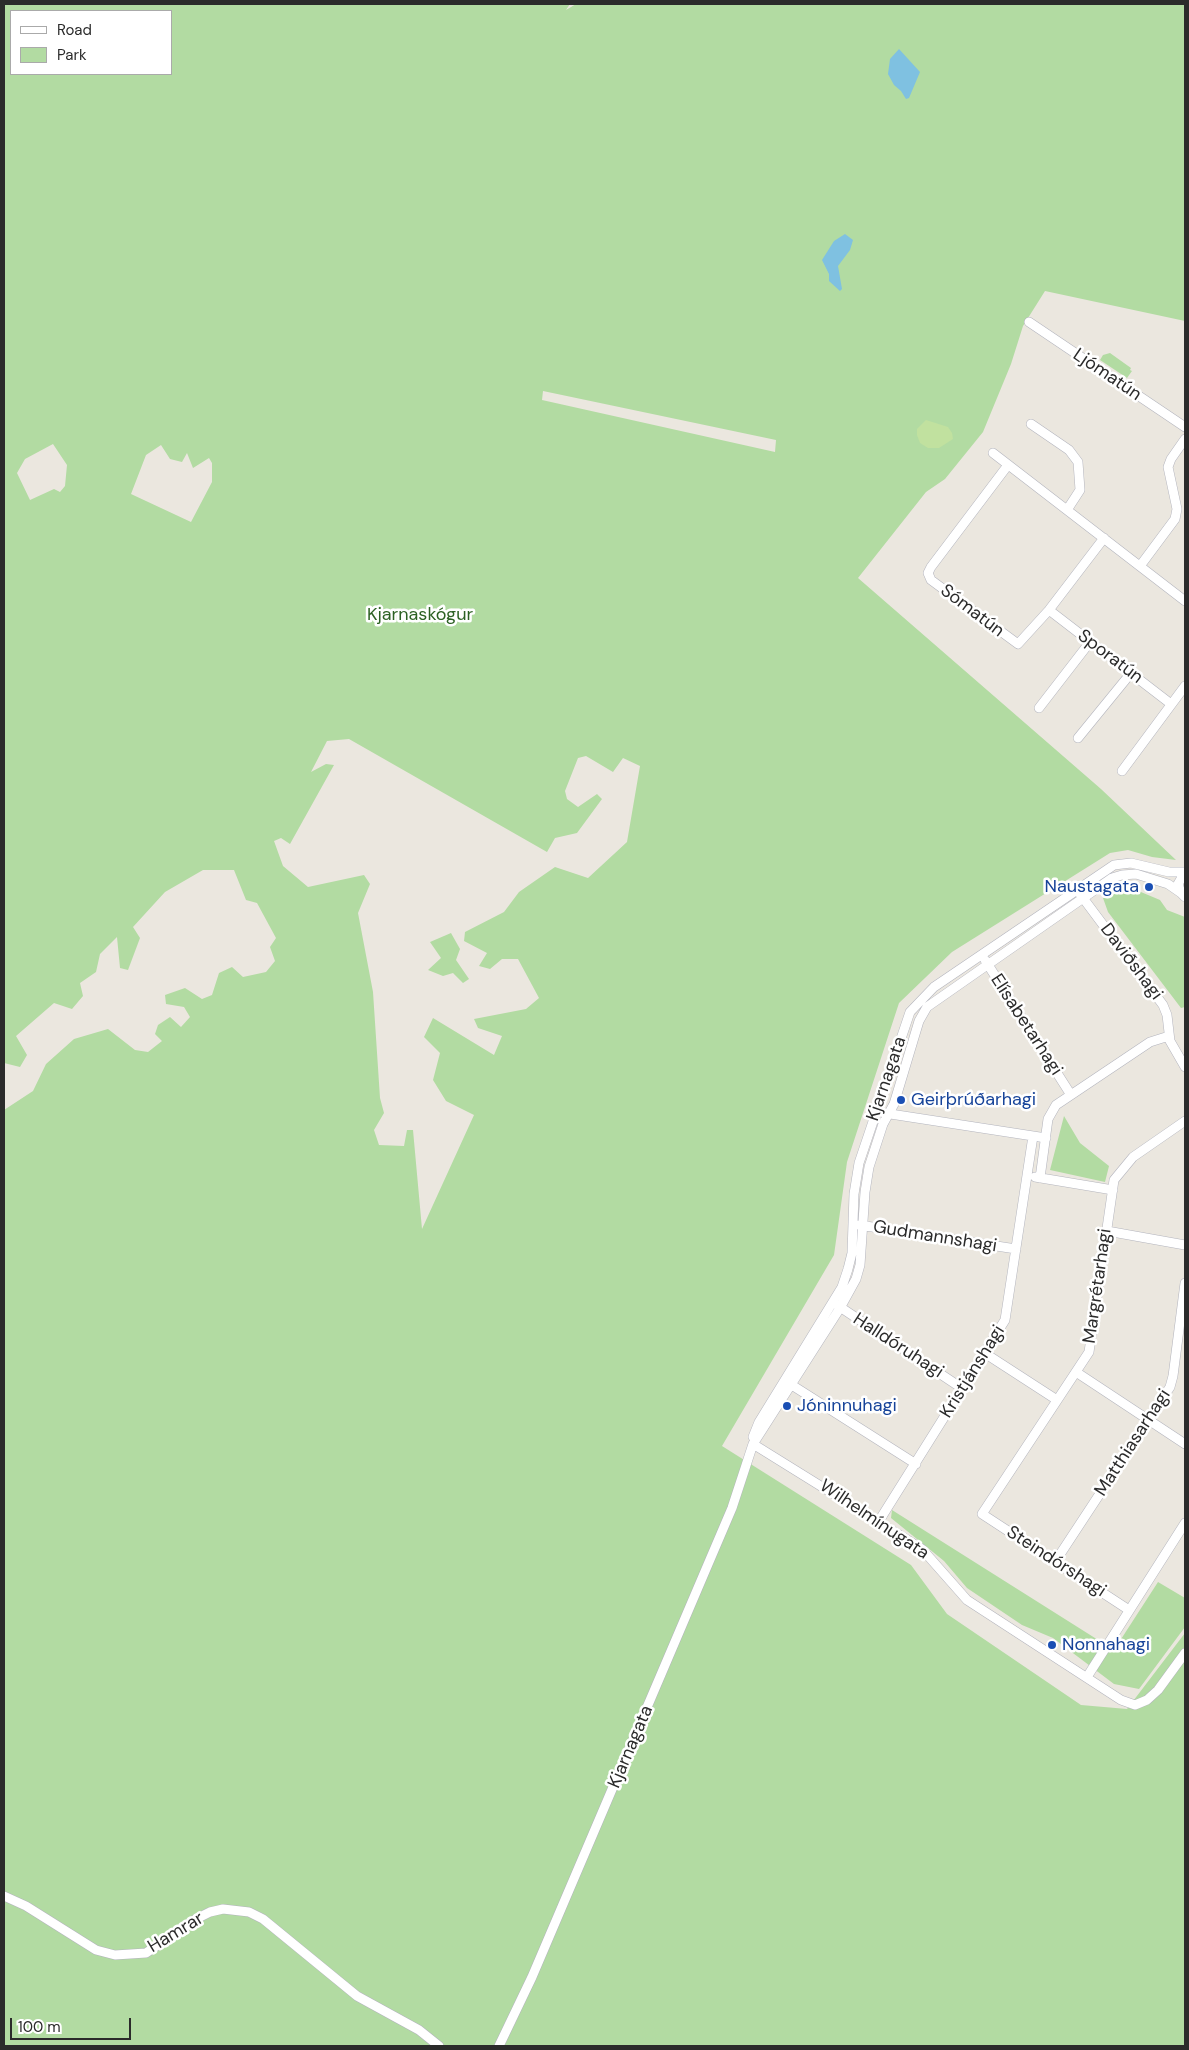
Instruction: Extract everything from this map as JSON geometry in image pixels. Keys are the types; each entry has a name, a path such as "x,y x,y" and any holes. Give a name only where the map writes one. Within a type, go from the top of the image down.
{"street":[{"name":"Ljómatún","path":"1029,322 1185,427"},
{"path":"1032,424 1069,450 1078,462 1080,490 1067,510"},
{"path":"1140,566 1175,519 1177,509 1168,468 1171,459 1185,439"},
{"path":"993,453 1185,601"},
{"name":"Sómatún","path":"1008,465 931,567 928,573 931,580 1018,644 1048,610 1104,538"},
{"name":"Sporatún","path":"1048,610 1172,704"},
{"path":"1039,708 1090,642"},
{"path":"1078,738 1131,674"},
{"path":"1122,771 1185,686"},
{"name":"Kjarnagata","path":"788,1383 840,1308 856,1279 860,1265 854,1194 859,1163 910,1012 934,987 1106,869 1118,864 1131,863 1169,872 1185,872"},
{"path":"1183,895 1178,884 1185,872"},
{"name":"Kjarnagata","path":"499,2046 536,1968 732,1508 753,1444 842,1287 852,1252 867,1178 883,1124 894,1104 919,1022 927,1007 1112,878 1129,874 1168,884 1183,895"},
{"name":"Daviðshagi","path":"1076,890 1163,1005 1168,1021 1169,1036 1185,1067"},
{"name":"Elísabetarhagi","path":"981,955 1071,1095"},
{"path":"1040,1178 1052,1110 1150,1042 1169,1036"},
{"path":"876,1112 1046,1138"},
{"name":"Margrétarhagi","path":"982,1514 1089,1352 1114,1180 1132,1157 1185,1121"},
{"name":"Kristjánshagi","path":"879,1521 986,1354 1005,1320 1033,1136"},
{"path":"1027,1176 1113,1190"},
{"name":"Gudmannshagi","path":"858,1225 1016,1249"},
{"path":"1107,1231 1185,1245"},
{"name":"Matthiasarhagi","path":"1055,1562 1167,1392 1173,1376 1185,1282"},
{"name":"Halldóruhagi","path":"832,1302 963,1389"},
{"path":"986,1354 1057,1400"},
{"path":"1076,1372 1185,1444"},
{"path":"788,1383 916,1464"},
{"name":"Wilhelmínugata","path":"753,1444 879,1521 930,1556 957,1591 967,1600 1121,1700 1135,1704 1153,1696 1185,1653"},
{"name":"Steindórshagi","path":"982,1514 1130,1610"},
{"path":"1087,1677 1185,1523"},
{"name":"Hamrar","path":"4,1896 26,1906 96,1950 115,1955 146,1953 196,1919 210,1912 223,1910 249,1912 263,1919 357,1996 419,2030 439,2046"}],"green space":[{"name":"Kjarnaskógur","path":"4,4 570,4 566,10 576,4 1185,4 1185,321 1045,291 1023,326 1011,364 983,432 945,479 926,492 858,578 1101,789 1176,860 1152,857 1128,850 1110,853 952,952 899,1003 847,1162 834,1255 722,1446 911,1565 947,1614 1081,1705 1127,1709 1185,1633 1185,2046 4,2046 4,1110 33,1091 46,1064 74,1039 108,1029 135,1050 148,1052 162,1041 155,1034 158,1025 170,1017 181,1027 190,1017 184,1007 166,1004 165,995 185,988 202,999 212,995 219,973 232,967 243,977 266,972 275,961 270,947 276,938 257,903 246,900 234,870 203,870 165,892 133,927 140,938 128,970 120,968 117,937 100,954 96,972 80,983 83,996 72,1009 54,1003 16,1036 27,1055 20,1067 4,1063","holes":["543,391 776,440 775,452 542,400","53,444 67,465 65,486 60,492 54,489 30,500 17,473 25,459","161,445 170,459 182,462 187,453 193,468 209,458 212,463 212,482 191,522 131,494 146,455","349,739 547,852 555,838 577,833 602,799 597,794 578,807 567,799 565,791 578,758 586,756 613,772 623,758 640,766 627,842 588,878 555,867 519,892 504,912 465,932 464,941 487,953 479,966 490,969 502,959 518,959 539,998 526,1009 474,1019 478,1028 502,1036 494,1055 433,1018 424,1037 440,1053 433,1080 446,1101 474,1115 422,1229 413,1130 407,1130 404,1146 379,1145 374,1130 384,1113 380,1098 373,992 358,913 370,884 364,875 308,887 283,866 274,841 281,838 290,844 334,765 326,764 311,772 327,741"]},
{"path":"1110,353 1131,368 1130,370 1132,371 1127,378 1100,360 1103,355"},
{"path":"926,420 948,427 953,439 939,448 928,448 920,443 917,429"},
{"path":"1129,887 1160,900 1167,910 1185,917 1185,1007 1181,1008 1108,912 1103,898"},
{"path":"451,933 460,949 456,960 469,979 463,983 453,973 443,976 428,970 441,958 430,942"},
{"path":"1064,1116 1080,1143 1109,1166 1105,1182 1050,1170"},
{"path":"892,1510 1114,1650 1158,1582 1185,1598 1185,1627 1139,1689 1114,1684 1053,1638 1022,1625 967,1588 944,1561 891,1518"}],"water":[{"path":"899,49 920,72 909,98 906,99 894,85 888,74 890,59"},
{"path":"845,234 853,240 850,250 838,266 842,289 840,291 829,281 829,274 822,260 834,241"}],"place":[{"name":"Naustagata","path":"1149,887"},
{"name":"Geirþrúðarhagi","path":"901,1100"},
{"name":"Jóninnuhagi","path":"787,1406"},
{"name":"Nonnahagi","path":"1052,1645"}]}
